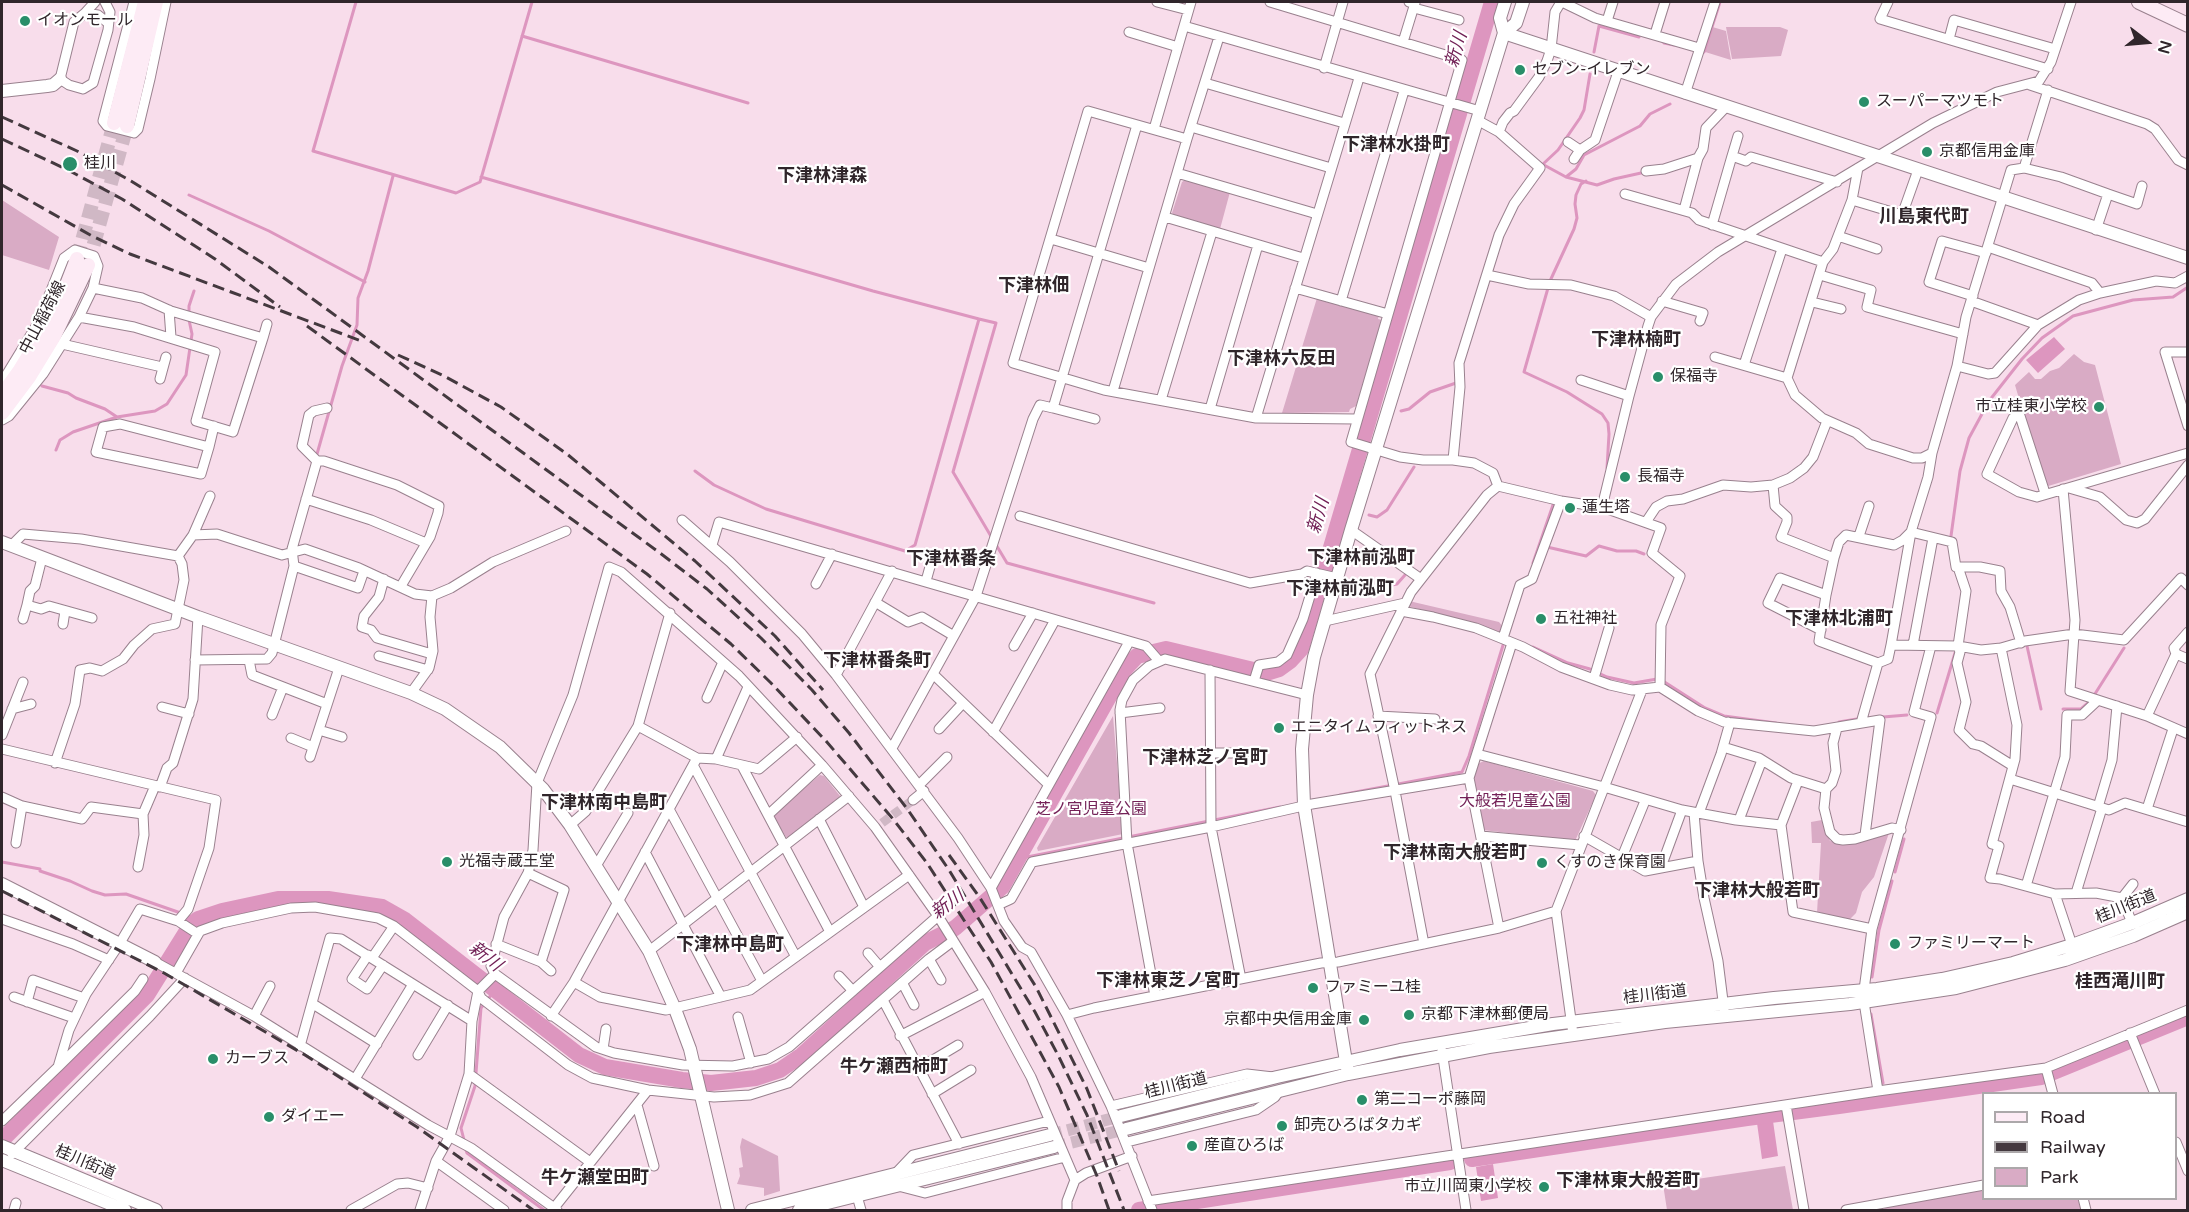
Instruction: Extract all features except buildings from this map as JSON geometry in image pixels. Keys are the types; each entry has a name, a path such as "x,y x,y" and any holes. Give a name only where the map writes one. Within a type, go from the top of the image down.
{"main road":[{"path":"145,2 120,124 156,2"},
{"path":"2139,2 2187,25"},
{"name":"中山稲荷線","path":"2,395 47,326 82,262 54,336 29,377 2,413"}],"street":[{"path":"2,91 53,85 60,79 74,22 95,2"},
{"path":"60,79 69,85 83,89 93,84 110,12 105,2"},
{"path":"134,2 103,121 107,126 134,133 138,129 166,2"},
{"path":"1154,129 1190,6 1157,2"},
{"path":"1270,2 1462,60 1457,106 1389,314 1352,442 1372,449 1423,460 1474,463 1493,473 1498,486"},
{"path":"1324,68 1342,2"},
{"path":"1254,681 1258,665 1278,662 1287,655 1303,619 1351,530 1372,449 1504,33 1500,18 1505,2"},
{"path":"1504,33 1516,23 1523,2"},
{"path":"1499,132 1503,122 1539,77 1551,49 1555,12 1561,2 1595,18 1699,48"},
{"path":"1607,21 1613,2"},
{"path":"1655,34 1665,2"},
{"path":"1684,94 1715,2"},
{"path":"1888,2 1880,19 2048,69"},
{"path":"1602,507 1651,317 1688,273 1718,252 1933,123 1997,92 2039,81 2048,69 2071,2"},
{"path":"1403,42 1412,5 1459,20"},
{"path":"85,13 98,15 108,23"},
{"path":"1949,39 1954,20 2055,49"},
{"path":"1185,26 1457,106 1479,116 1540,168 1505,220 1460,363 1453,460"},
{"path":"1129,32 1178,47"},
{"path":"1504,33 2096,230 2187,258"},
{"path":"1113,391 1219,37"},
{"path":"1568,142 1576,154 1595,140 1618,72"},
{"path":"1256,418 1359,78"},
{"path":"1205,83 1344,123"},
{"path":"2030,84 2147,124 2155,129 2178,160 2187,165"},
{"path":"2024,168 2048,90"},
{"path":"1341,301 1404,91"},
{"path":"1684,210 1698,158 1703,149 1707,128 1726,107"},
{"path":"1187,139 1088,111 1013,363 1113,391 1256,418 1357,419"},
{"path":"1053,408 1137,125"},
{"path":"1191,127 1331,168"},
{"path":"1712,225 1738,136"},
{"path":"1732,156 1746,160 1751,157 1837,182"},
{"path":"1646,171 1664,169 1698,158"},
{"path":"1858,168 1852,200 1833,249 1823,262 1787,378 1795,395 1827,421 1851,430 1869,444 1917,459 1932,453"},
{"path":"1911,532 1904,540 1894,545 1850,534 1843,536 1834,558 1819,641 1878,663 1888,659 1911,532 1957,366 1972,298 2011,170 2024,168 2061,177 2137,204 2142,186"},
{"path":"1852,200 1902,215 1918,170"},
{"path":"1177,173 1317,214"},
{"path":"1625,194 1684,210 1712,225 1823,262"},
{"path":"2096,230 2108,194"},
{"path":"1165,217 1303,258"},
{"path":"1161,400 1212,232"},
{"path":"1838,236 1877,249"},
{"path":"1051,239 1149,268"},
{"path":"2038,325 1929,282 1942,241 1987,250 2092,284 2100,293"},
{"path":"1210,409 1258,245"},
{"path":"1744,365 1782,249"},
{"path":"2,379 38,323 64,258 75,250 94,256 98,266 93,288 79,317 43,374 9,416 2,420"},
{"path":"1488,275 1528,284 1571,285 1614,296 1651,317"},
{"path":"1820,275 1871,290 1867,307 1963,334"},
{"path":"1957,366 1988,374 1995,373 2038,325 2079,300 2100,293 2157,281 2175,283 2187,276"},
{"path":"93,288 142,298 169,310 263,338"},
{"path":"1295,288 1389,314"},
{"path":"1662,302 1703,313 1700,321"},
{"path":"1812,302 1840,309"},
{"path":"169,310 171,338"},
{"path":"79,317 134,327 215,352 196,421 233,432 267,324"},
{"path":"62,344 162,368"},
{"path":"2187,352 2165,352 2187,426"},
{"path":"160,379 166,357"},
{"path":"1715,357 1787,378"},
{"path":"1581,380 1629,396"},
{"path":"892,748 976,596 1033,419 1040,405 1095,419"},
{"path":"327,408 314,411 309,415 302,446 317,461 346,467 397,485 438,506 438,513 426,543 401,586"},
{"path":"2045,493 2018,415 2013,418 1987,474 2019,492 2040,497 2045,493 2066,489 2187,453"},
{"path":"1647,522 1656,507 1662,503 1683,499 1723,485 1751,487 1773,485 1790,478 1804,468 1813,457 1827,421"},
{"path":"209,447 120,424 103,427 96,452 201,474 209,447 214,426"},
{"path":"195,660 267,659 272,653 294,566 292,549 317,461"},
{"path":"2066,489 2100,497 2126,520 2137,522 2145,519 2187,465"},
{"path":"1773,485 1775,506 1787,517 1781,537 1834,558"},
{"path":"1498,486 1561,501 1602,507 1661,528 1652,554 1680,576 1661,625 1660,687"},
{"path":"1424,944 1370,674 1403,607 1421,579 1487,495 1498,486"},
{"path":"2066,489 2074,634 2069,688 2073,693 2147,716 2187,734"},
{"path":"178,556 194,535 210,496"},
{"path":"306,499 371,520 426,543"},
{"path":"1498,928 1469,778 1520,585 1528,580 1561,501"},
{"path":"1859,536 1869,506"},
{"path":"1020,516 1250,583 1302,574 1307,571 1327,576"},
{"path":"682,520 712,544 802,634 892,748 958,838 991,888 1004,921 1022,947 1031,952 1067,1015 1111,1106 1150,1204 1458,1154 1787,1110 1878,1091 2047,1073 2132,1037 2187,1010"},
{"path":"712,544 719,522 1146,646 1159,661"},
{"path":"1351,530 1421,579"},
{"path":"194,535 217,534 282,555 305,549 384,579 415,594 432,596 451,588 494,562 566,531"},
{"path":"1911,532 1952,542 1956,567 1958,567 1966,591 1957,663 1966,702 1959,730 1973,744 1981,746 2013,766"},
{"path":"6,544 23,534 81,539 178,556"},
{"path":"1913,645 1933,538"},
{"path":"6,544 198,617 411,693 445,710 500,747 537,783 570,825 649,951 690,1049 728,1210"},
{"path":"816,584 832,554"},
{"path":"55,763 75,704 80,670 90,668 102,671 123,659 152,629 175,624 183,580 182,564 178,556"},
{"path":"926,581 933,556"},
{"path":"23,619 42,558"},
{"path":"294,566 358,588 364,571"},
{"path":"938,916 789,1047 768,1059 733,1066 695,1070 596,1047 493,976 491,966 504,917 528,873 533,850 537,783 573,695 609,567 621,572 723,662 879,825 909,875 938,916 985,992 1031,1077 1075,1180"},
{"path":"1958,567 1980,567 2000,572 2001,591 2010,606 2021,643"},
{"path":"836,675 891,571"},
{"path":"1327,576 1325,621 1307,695 1302,749 1304,805 1347,1068"},
{"path":"1821,630 1768,603 1780,578 1826,595"},
{"path":"1891,645 1958,646 1981,650 2074,634 2126,640 2181,578 2187,585"},
{"path":"384,579 379,597 364,616 362,627 371,630 377,638 432,654"},
{"path":"411,693 428,670 432,654 430,617 432,596"},
{"path":"875,602 908,622 922,617 954,636"},
{"path":"27,605 41,609 49,606 92,618"},
{"path":"1325,621 1403,607 1476,628 1561,667 1610,685 1642,690 1660,687 1711,718 1814,731 1880,720 1865,835"},
{"path":"63,624 65,611"},
{"path":"570,825 586,812 638,726 670,613"},
{"path":"1014,646 1033,613"},
{"path":"138,867 144,834 144,814 167,768 173,763 194,699 198,617"},
{"path":"993,732 1056,620"},
{"path":"1594,678 1609,628"},
{"path":"2147,716 2176,654 2174,648 2187,632"},
{"path":"991,888 1129,642"},
{"path":"1878,1091 1864,996 1872,929 1931,717 1914,712 1931,646"},
{"path":"2001,648 2017,726 2013,766 1992,844 1999,846 1990,878 2055,894 2096,893 2122,898"},
{"path":"2176,654 2187,659"},
{"path":"379,656 428,670"},
{"path":"1155,996 1127,843 1120,712 1122,700 1133,680 1149,666 1166,659 1307,695"},
{"path":"249,660 252,675 327,704"},
{"path":"707,698 723,662"},
{"path":"1861,723 1878,663"},
{"path":"310,757 339,668"},
{"path":"1210,670 1212,827 1241,979"},
{"path":"933,674 1048,784"},
{"path":"2,735 23,682"},
{"path":"272,715 283,687"},
{"path":"716,759 748,687"},
{"path":"1572,1028 1556,911 1642,690"},
{"path":"2026,886 2065,758 2067,715 2082,715 2097,701"},
{"path":"939,729 963,703"},
{"path":"12,709 31,704"},
{"path":"2076,893 2112,760 2117,706"},
{"path":"162,707 189,714"},
{"path":"1120,712 1160,708"},
{"path":"1378,716 1435,719"},
{"path":"1724,1017 1718,961 1698,861 1697,813 1723,747 1730,720"},
{"path":"638,726 695,761 750,872 796,957"},
{"path":"1837,728 1833,743 1836,771 1832,783 1826,789 1824,808 1833,837 1843,840 1892,828 1901,830"},
{"path":"2148,809 2173,729"},
{"path":"319,730 342,737"},
{"path":"695,761 716,759 759,769 796,737"},
{"path":"291,738 313,747"},
{"path":"1723,747 1762,760 1798,780 1826,789"},
{"path":"2,749 216,800 209,848 188,909 178,922"},
{"path":"1211,753 1245,753"},
{"path":"1477,754 1682,810 1781,825"},
{"path":"913,800 947,757"},
{"path":"1739,820 1762,760"},
{"path":"551,1016 574,982 695,761"},
{"path":"768,815 822,765"},
{"path":"742,766 830,932"},
{"path":"998,905 1011,899 1032,862 1212,827 1394,786 1469,778"},
{"path":"2010,779 2109,810 2125,803 2187,822"},
{"path":"1798,780 1781,825 1793,912 1872,929"},
{"path":"2,796 22,806 82,819 91,807 144,814"},
{"path":"649,951 849,796"},
{"path":"1622,857 1645,801"},
{"path":"16,843 22,806"},
{"path":"669,809 762,981"},
{"path":"1661,867 1682,810"},
{"path":"596,866 628,813"},
{"path":"819,819 864,907"},
{"path":"1481,836 1582,841 1622,857 1645,871 1698,861"},
{"path":"645,852 721,997"},
{"path":"528,873 564,890 541,962"},
{"path":"574,982 600,997 666,1010 750,990 909,875"},
{"path":"2,884 120,943 254,1017 464,1144 555,1209 648,1090"},
{"path":"2122,898 2133,884"},
{"path":"2055,894 2072,945"},
{"path":"2122,898 2132,923"},
{"name":"桂川街道","path":"1572,1028 1724,1017 1864,996 2013,963 2132,923 2187,899"},
{"path":"2,1162 9,1149 150,1016 181,976 196,933 222,923 291,908 315,907 378,918 394,926 480,993 489,1005 568,1065 592,1078 648,1090 700,1092 714,1097 750,1095 788,1083 929,959 953,941"},
{"path":"58,1066 74,1018 84,998 140,909 178,922 196,933"},
{"path":"1067,1015 1424,944 1498,928 1556,911"},
{"name":"桂川街道","path":"1121,1116 1442,1049 1723,1004 1947,989 2030,970 2116,942 2187,912"},
{"path":"2,919 109,960"},
{"path":"383,965 367,989 352,979 394,926"},
{"path":"300,1046 330,938 342,939 472,1021"},
{"path":"496,944 541,962 550,971"},
{"path":"868,953 880,967"},
{"path":"929,959 941,980"},
{"path":"420,1210 436,1161 450,1136 473,1077 472,1021 480,993 493,976"},
{"path":"839,976 854,991"},
{"path":"2,1121 135,991 143,979"},
{"path":"27,1002 33,980 84,998"},
{"path":"355,1079 413,984"},
{"path":"903,984 914,1005"},
{"path":"254,1017 270,986"},
{"path":"900,1036 985,992"},
{"path":"14,997 74,1018"},
{"path":"883,1000 959,1144"},
{"path":"313,1004 377,1044"},
{"path":"418,1055 448,1005"},
{"path":"738,1017 751,1063"},
{"path":"603,1049 606,1029"},
{"path":"2132,1037 2155,1092"},
{"path":"918,1069 958,1045"},
{"path":"1442,1049 1466,1210"},
{"path":"932,1094 971,1070"},
{"path":"2047,1073 2052,1092"},
{"path":"1111,1106 1247,1074 1278,1083 1275,1097 1256,1110 1126,1142"},
{"path":"473,1077 590,1162"},
{"name":"桂川街道","path":"1126,1129 1278,1083"},
{"path":"637,1105 654,1166"},
{"path":"1787,1110 1804,1210"},
{"path":"799,1210 857,1196 896,1180 913,1155 1049,1121"},
{"path":"752,1210 896,1180 1052,1141"},
{"path":"2177,1147 2187,1171"},
{"name":"桂川街道","path":"9,1149 156,1210"},
{"path":"1067,1210 1067,1201 1075,1180 1086,1173 1132,1156"},
{"path":"896,1180 926,1193 1065,1157"},
{"path":"436,1161 504,1210"},
{"name":"桂川街道","path":"2,1162 109,1208 125,1210"},
{"path":"351,1210 397,1184 408,1183 428,1188"},
{"path":"1846,1210 1982,1185"},
{"path":"857,1196 861,1210"}],"green space":[{"path":"1709,26 1726,31 1731,60 1702,51"},
{"path":"1726,27 1780,27 1788,30 1781,56 1732,59"},
{"path":"1186,179 1230,192 1220,229 1172,213 1182,182"},
{"path":"2,200 59,237 49,270 2,255"},
{"path":"1317,298 1379,315 1378,319 1382,320 1356,406 1349,412 1282,413"},
{"path":"2074,354 2084,362 2095,365 2121,464 2045,487 2015,385 2029,372 2035,379 2041,379 2050,371 2059,368"},
{"path":"1409,601 1499,622 1503,627 1500,633 1467,621 1407,606"},
{"name":"芝ノ宮児童公園","path":"1113,716 1123,834 1038,851 1037,848"},
{"name":"大般若児童公園","path":"1484,761 1593,791 1596,795 1575,841 1483,830 1474,777 1477,764"},
{"path":"820,775 824,776 840,796 839,800 790,838 786,837 774,818 776,812"},
{"path":"1822,820 1830,841 1846,844 1890,830 1874,877 1862,892 1856,913 1849,920 1817,913 1821,843 1812,843 1811,822"},
{"path":"742,1138 778,1156 780,1191 764,1196 764,1188 737,1184 740,1176 739,1168 743,1167 740,1147"},
{"path":"1785,1166 1793,1210 1667,1210 1663,1184"},
{"path":"1982,1189 1982,1200 2078,1200 2081,1210 1885,1210 1884,1207"}],"shaded area":[{"path":"2054,337 2065,349 2038,373 2026,360"},
{"path":"1773,1121 1778,1156 1762,1159 1757,1123"},
{"path":"1493,1164 1498,1198 1481,1201 1476,1167"}],"waterway":[{"path":"356,2 313,151 456,193 480,182 532,2"},
{"name":"新川","path":"2,1140 147,995 190,926 198,919 222,911 278,899 328,899 382,907 405,920 579,1055 605,1067 711,1083 756,1078 780,1070 802,1055 925,943 955,928 1002,887 1124,670 1137,656 1166,649 1266,673 1279,669 1301,649 1492,2"},
{"path":"1704,52 1720,2"},
{"path":"1594,52 1599,26 1639,37"},
{"path":"522,36 748,103"},
{"path":"1664,43 1674,45"},
{"path":"1542,165 1558,150 1580,118 1584,110 1590,74"},
{"path":"1544,165 1566,177 1576,169 1584,155 1640,126 1650,114 1670,104"},
{"path":"1566,177 1597,185 1641,173"},
{"path":"317,454 342,366 357,325 358,298 368,271 393,176"},
{"path":"481,177 873,291 979,319 915,545 905,551 766,509 714,485 695,471"},
{"path":"1586,181 1581,184 1576,195 1577,218 1574,229 1550,281 1524,372 1567,392 1602,414 1608,423 1607,468"},
{"path":"189,195 269,231 365,282"},
{"path":"1951,536 1960,471 1969,438 1989,401 2022,359 2042,338 2073,316 2133,300 2173,297 2188,287"},
{"path":"56,450 60,440 73,432 117,417 155,411 167,404 186,375 192,334 189,306 194,291"},
{"path":"979,319 996,323 953,472 992,538"},
{"path":"1401,411 1409,409 1430,392 1456,383"},
{"path":"42,386 68,393 105,409 117,417"},
{"path":"1369,515 1377,517 1387,510 1414,467"},
{"path":"1533,563 1554,502"},
{"path":"995,543 1007,563 1154,603"},
{"path":"1547,547 1586,556 1599,546 1644,554"},
{"path":"1348,594 1397,584 1405,575"},
{"path":"1340,795 1462,772 1504,642"},
{"path":"2027,646 2041,709"},
{"path":"1533,647 1607,677 1634,683 1657,679"},
{"path":"2093,697 2124,648"},
{"path":"1937,713 1955,653"},
{"path":"1663,681 1705,708 1724,716 1776,723"},
{"path":"2063,709 2081,709 2089,702"},
{"path":"1883,717 1907,715"},
{"path":"1839,722 1857,719"},
{"path":"1017,859 1280,807"},
{"path":"1895,872 1904,839"},
{"path":"2,862 40,869 40,871 105,895 126,894 198,919"},
{"path":"1872,977 1879,930 1892,881"},
{"path":"464,1140 461,1128 475,1086 481,1008 495,990"},
{"path":"1871,1014 1883,1083"},
{"path":"1472,1159 2041,1077 2188,1017"},
{"path":"465,1147 467,1153 544,1210"},
{"path":"1139,1210 1450,1162"}],"tunnel":[{"path":"77,259 114,123"},
{"path":"88,265 127,126"},
{"path":"882,823 913,800"},
{"path":"1050,1135 1121,1116"},
{"path":"1054,1147 1126,1129"}],"railway":[{"path":"2,117 77,151 131,181 269,267 660,553 707,589 761,638 812,690 849,733 908,810 949,870 1035,1012 1058,1055 1087,1115 1124,1210"},
{"path":"2,139 122,199 215,259 280,307"},
{"path":"2,185 92,236 130,254 364,342"},
{"path":"307,326 647,574 731,644 826,741 893,819 927,863 991,962 1059,1087 1109,1210"},
{"path":"398,355 444,376 501,407 567,454 695,561 775,636 823,690"},
{"path":"949,855 980,898 1036,987 1087,1089 1119,1171"},
{"path":"2,891 164,973 305,1055 417,1127 533,1210"}],"place":[{"name":"イオンモール","path":"25,21"},
{"name":"セブン-イレブン","path":"1520,70"},
{"name":"スーパーマツモト","path":"1864,102"},
{"name":"京都信用金庫","path":"1927,152"},
{"name":"桂川","path":"70,164"},
{"name":"保福寺","path":"1658,377"},
{"name":"市立桂東小学校","path":"2099,407"},
{"name":"長福寺","path":"1625,477"},
{"name":"蓮生塔","path":"1570,508"},
{"name":"五社神社","path":"1541,619"},
{"name":"エニタイムフィットネス","path":"1279,728"},
{"name":"光福寺蔵王堂","path":"447,862"},
{"name":"くすのき保育園","path":"1542,863"},
{"name":"ファミリーマート","path":"1895,944"},
{"name":"ファミーユ桂","path":"1313,988"},
{"name":"京都下津林郵便局","path":"1409,1015"},
{"name":"京都中央信用金庫","path":"1364,1020"},
{"name":"カーブス","path":"213,1059"},
{"name":"第二コーポ藤岡","path":"1362,1100"},
{"name":"ダイエー","path":"269,1117"},
{"name":"卸売ひろばタカギ","path":"1282,1126"},
{"name":"産直ひろば","path":"1192,1146"},
{"name":"市立川岡東小学校","path":"1544,1187"}],"district":[{"name":"下津林水掛町","path":"1396,145"},
{"name":"下津林津森","path":"822,176"},
{"name":"川島東代町","path":"1924,217"},
{"name":"下津林佃","path":"1034,286"},
{"name":"下津林楠町","path":"1636,340"},
{"name":"下津林六反田","path":"1281,359"},
{"name":"下津林前泓町","path":"1361,558"},
{"name":"下津林番条","path":"951,559"},
{"name":"下津林前泓町","path":"1340,589"},
{"name":"下津林北浦町","path":"1839,619"},
{"name":"下津林番条町","path":"877,661"},
{"name":"下津林芝ノ宮町","path":"1205,758"},
{"name":"下津林南中島町","path":"604,803"},
{"name":"下津林南大般若町","path":"1455,853"},
{"name":"下津林大般若町","path":"1757,891"},
{"name":"下津林中島町","path":"730,945"},
{"name":"下津林東芝ノ宮町","path":"1168,981"},
{"name":"桂西滝川町","path":"2120,982"},
{"name":"牛ケ瀬西柿町","path":"894,1067"},
{"name":"牛ケ瀬堂田町","path":"595,1178"},
{"name":"下津林東大般若町","path":"1628,1181"}]}
